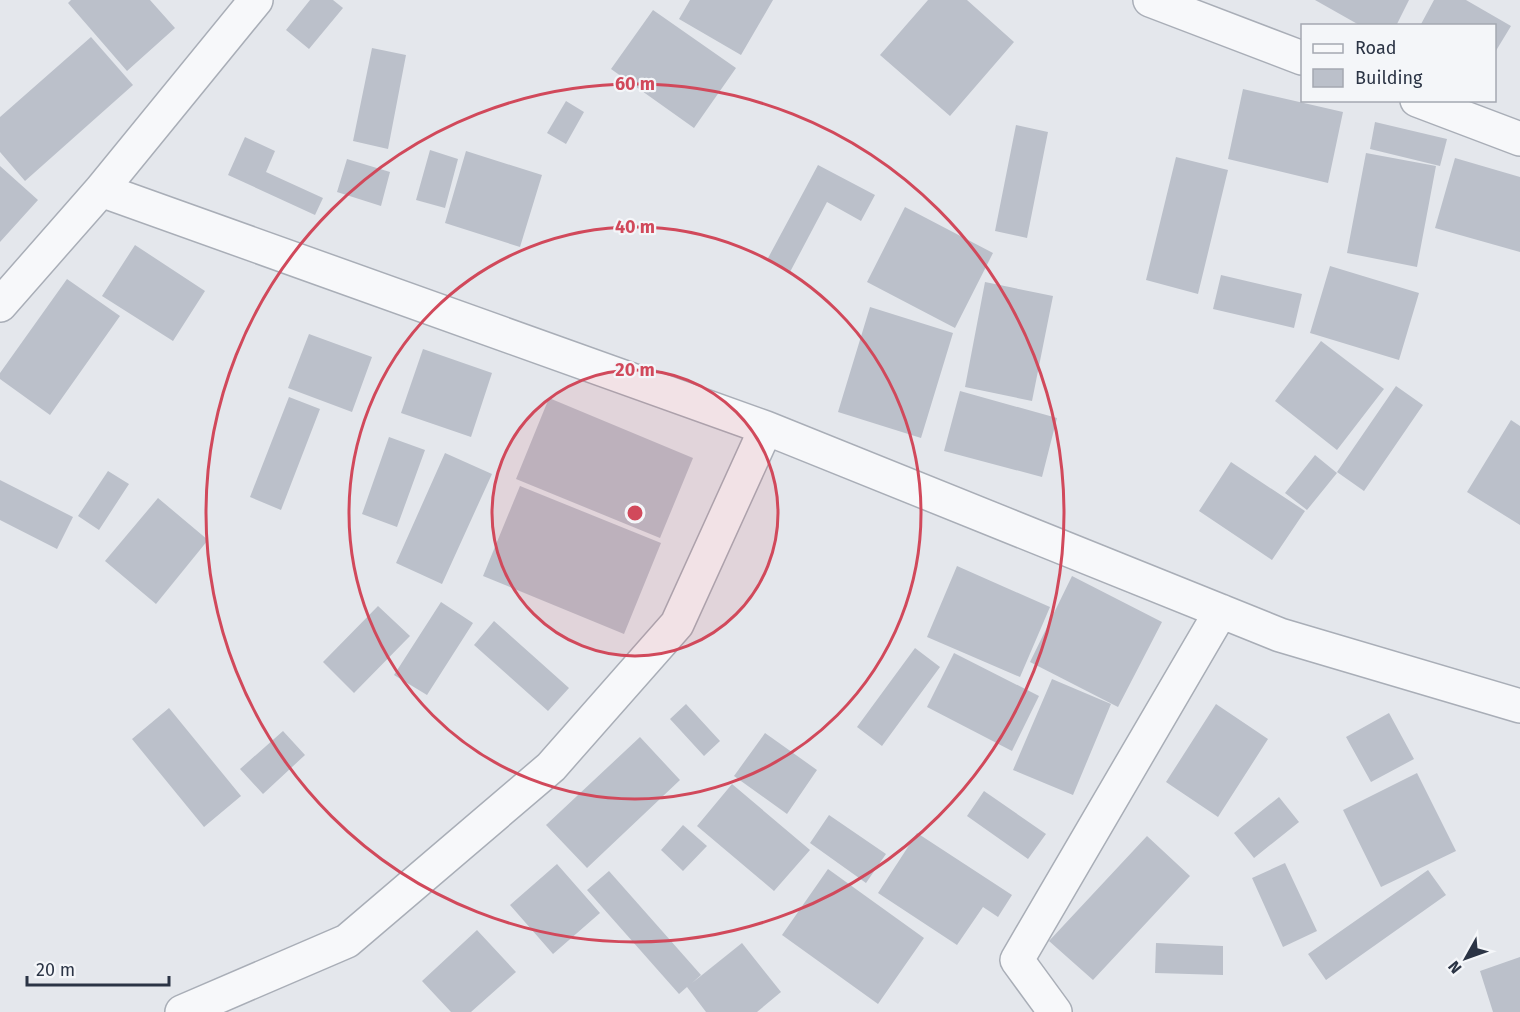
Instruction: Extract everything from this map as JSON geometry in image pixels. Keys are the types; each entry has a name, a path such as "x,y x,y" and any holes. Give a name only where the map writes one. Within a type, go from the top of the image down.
{"street":[{"path":"1150,0 1301,58"},
{"path":"0,305 101,190 254,1"},
{"path":"1422,102 1520,139"},
{"path":"101,190 766,428 1280,635 1520,706"},
{"path":"182,1012 347,942 551,767 677,624 766,428"},
{"path":"1055,1012 1017,960 1221,612"}],"building":[{"path":"71,0 150,0 175,28 127,71 68,3"},
{"path":"310,0 333,0 343,8 309,49 286,30"},
{"path":"690,0 773,0 741,55 679,19"},
{"path":"928,0 967,0 1014,42 950,116 880,55"},
{"path":"1315,0 1409,0 1397,24 1357,24"},
{"path":"1434,0 1466,0 1511,26 1496,51 1496,24 1421,24"},
{"path":"653,10 736,68 694,128 611,69"},
{"path":"91,37 133,85 25,181 0,152 0,117"},
{"path":"372,48 406,55 388,149 353,141"},
{"path":"1243,89 1343,112 1328,183 1228,159"},
{"path":"566,101 584,112 566,144 547,133"},
{"path":"1375,122 1447,139 1440,166 1370,149"},
{"path":"1016,125 1048,132 1027,238 995,231"},
{"path":"245,137 275,151 266,172 323,198 315,215 228,175"},
{"path":"430,150 458,159 445,208 416,200"},
{"path":"466,151 542,175 520,247 445,223"},
{"path":"1366,153 1436,166 1417,267 1347,253"},
{"path":"1176,157 1228,170 1198,294 1146,280"},
{"path":"1455,158 1520,177 1520,252 1435,228"},
{"path":"347,159 390,172 381,206 337,192"},
{"path":"818,165 875,195 861,221 827,202 790,272 767,260"},
{"path":"0,166 38,200 0,242"},
{"path":"905,207 993,253 955,328 867,282"},
{"path":"135,245 205,291 173,341 102,296"},
{"path":"1330,266 1419,293 1399,360 1310,333"},
{"path":"1221,275 1302,294 1294,328 1213,309"},
{"path":"67,279 120,316 50,415 0,379 0,373"},
{"path":"985,282 1053,296 1032,401 965,387"},
{"path":"870,307 953,333 921,438 838,412"},
{"path":"309,334 372,357 352,412 288,388"},
{"path":"1321,341 1384,389 1337,450 1275,401"},
{"path":"423,349 492,373 471,437 401,413"},
{"path":"1396,386 1423,405 1364,491 1337,472"},
{"path":"960,391 1057,418 1042,477 944,451"},
{"path":"289,397 320,409 281,510 250,497"},
{"path":"549,398 693,458 660,538 516,479"},
{"path":"1511,420 1520,426 1520,525 1467,492"},
{"path":"389,437 425,450 397,527 362,514"},
{"path":"445,453 492,474 442,584 396,563"},
{"path":"1315,455 1337,473 1307,510 1285,493"},
{"path":"1231,462 1305,511 1272,560 1199,511"},
{"path":"108,471 129,484 99,530 78,516"},
{"path":"0,480 73,517 57,549 0,520"},
{"path":"520,486 661,543 624,634 483,576"},
{"path":"158,498 208,540 156,604 105,561"},
{"path":"957,566 1050,607 1020,677 927,637"},
{"path":"1072,576 1162,622 1118,707 1030,662"},
{"path":"441,602 473,623 427,695 394,675"},
{"path":"378,606 410,636 354,693 323,662"},
{"path":"494,621 569,688 548,711 474,645"},
{"path":"915,648 940,667 882,746 857,727"},
{"path":"954,653 1039,696 1012,751 927,707"},
{"path":"1052,679 1111,704 1073,795 1013,770"},
{"path":"686,704 720,741 704,756 670,719"},
{"path":"1216,704 1268,739 1218,817 1166,782"},
{"path":"169,708 241,796 204,827 132,739"},
{"path":"1389,713 1414,759 1371,782 1346,737"},
{"path":"283,731 305,755 263,794 240,769"},
{"path":"765,733 817,770 787,814 734,776"},
{"path":"640,737 680,780 587,868 546,825"},
{"path":"1417,773 1456,851 1381,887 1343,810"},
{"path":"732,784 810,850 774,891 697,826"},
{"path":"984,791 1046,834 1028,859 967,816"},
{"path":"1279,797 1299,822 1254,858 1234,833"},
{"path":"829,815 886,854 866,883 810,843"},
{"path":"683,825 707,846 683,871 661,850"},
{"path":"917,833 1012,895 998,917 983,907 957,945 878,893"},
{"path":"1147,836 1190,876 1093,980 1049,941"},
{"path":"1285,863 1317,931 1283,947 1252,878"},
{"path":"557,864 600,913 553,954 510,905"},
{"path":"828,869 924,938 878,1004 782,935"},
{"path":"1428,870 1446,895 1326,980 1308,954"},
{"path":"609,871 701,975 692,983 742,943 781,992 757,1012 706,1012 687,987 679,994 587,890"},
{"path":"477,930 516,972 471,1012 451,1012 422,981"},
{"path":"1156,943 1223,946 1223,975 1155,973"},
{"path":"1520,957 1520,1012 1493,1012 1480,971"}]}
